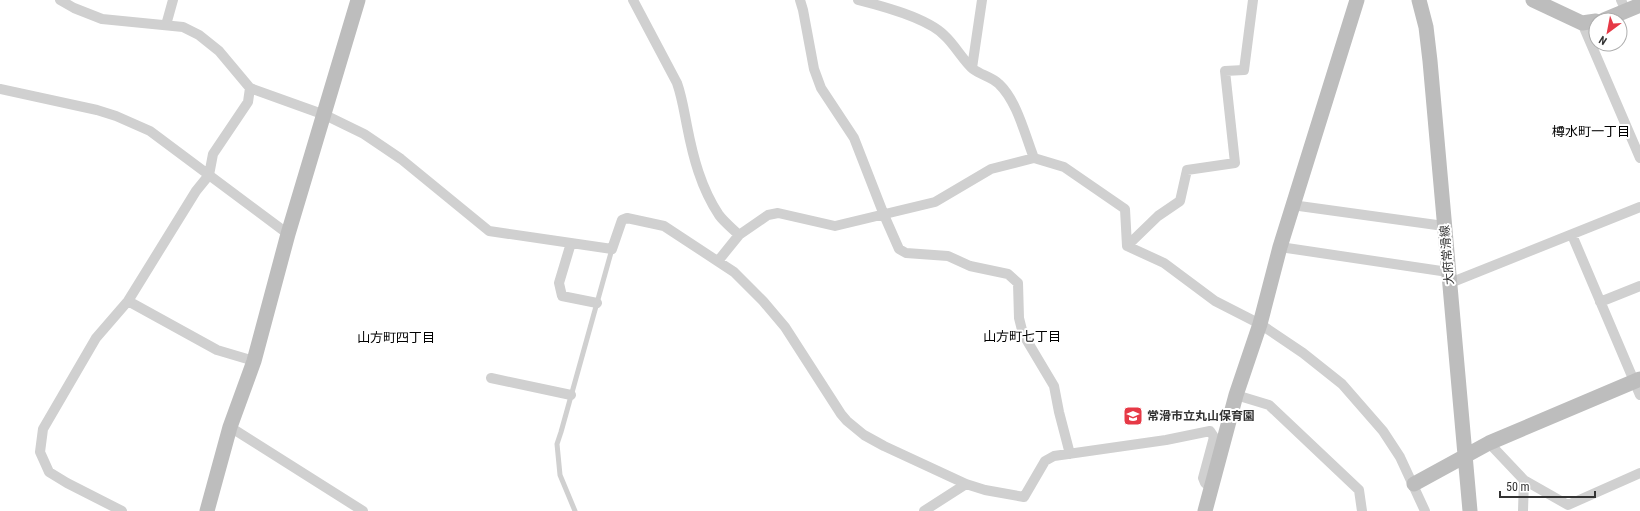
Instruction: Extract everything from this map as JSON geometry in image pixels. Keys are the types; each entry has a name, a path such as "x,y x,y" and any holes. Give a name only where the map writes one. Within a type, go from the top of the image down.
{"street":[{"path":"60,0 74,8 102,19 183,27 199,35 219,51 250,88 325,115 364,134 401,159 489,231 612,249 622,220 627,218 664,226 718,261 742,280 779,320 847,421 874,441 966,484 986,490 1024,497 1044,461 1054,456 1166,440 1210,431 1214,436 1203,478 1205,483 1211,488"},
{"path":"166,25 173,0"},
{"path":"208,511 230,427 254,361 288,234 325,115 358,0"},
{"path":"633,0 677,83 698,172 720,216 739,235"},
{"path":"800,0 814,69 821,88 854,138 899,249 906,253 948,256 970,266 1008,274 1018,283 1019,318 1023,334 1054,386 1070,454"},
{"path":"858,0 934,26 956,47 972,68 998,82 1011,98 1034,158"},
{"path":"972,68 982,0"},
{"path":"1127,246 1158,216 1180,201 1187,170 1235,163 1225,71 1244,70 1253,0"},
{"path":"1205,511 1236,395 1260,324 1292,205 1357,0"},
{"name":"大府常滑線","path":"1419,0 1426,27 1430,61 1470,511"},
{"path":"1533,0 1588,22"},
{"path":"1615,12 1623,6 1640,5"},
{"path":"1600,52 1640,158"},
{"path":"122,511 67,483 49,472 40,452 43,429 96,338 128,301 196,191 209,175 213,154 248,102 250,88"},
{"path":"0,89 97,110 122,118 150,131 288,234"},
{"path":"718,261 739,235 768,214 778,213 835,226 935,202 990,169 1034,158 1064,167 1125,210 1127,246"},
{"path":"1292,205 1444,226"},
{"path":"1280,247 1449,278 1572,235 1640,207"},
{"path":"1414,484 1489,443 1638,385 1600,302 1572,235"},
{"path":"571,243 558,283 562,296 597,303"},
{"path":"1127,246 1164,263 1215,301 1260,324 1303,353 1342,384 1383,431 1400,457 1426,511"},
{"path":"1600,302 1640,286"},
{"path":"128,301 217,350 254,361"},
{"path":"491,378 571,395"},
{"path":"1236,395 1269,405 1360,490 1362,511"},
{"path":"230,427 363,511"},
{"path":"1489,443 1524,480 1568,508 1640,473"},
{"path":"1523,511 1524,480"},
{"path":"924,511 966,484"}],"lane":[{"path":"575,511 560,475 557,444 612,249"}],"place":[{"name":"常滑市立丸山保育園","path":"1133,416"}],"district":[{"name":"樽水町一丁目","path":"1591,131"},
{"name":"山方町七丁目","path":"1022,336"},
{"name":"山方町四丁目","path":"396,337"}]}
